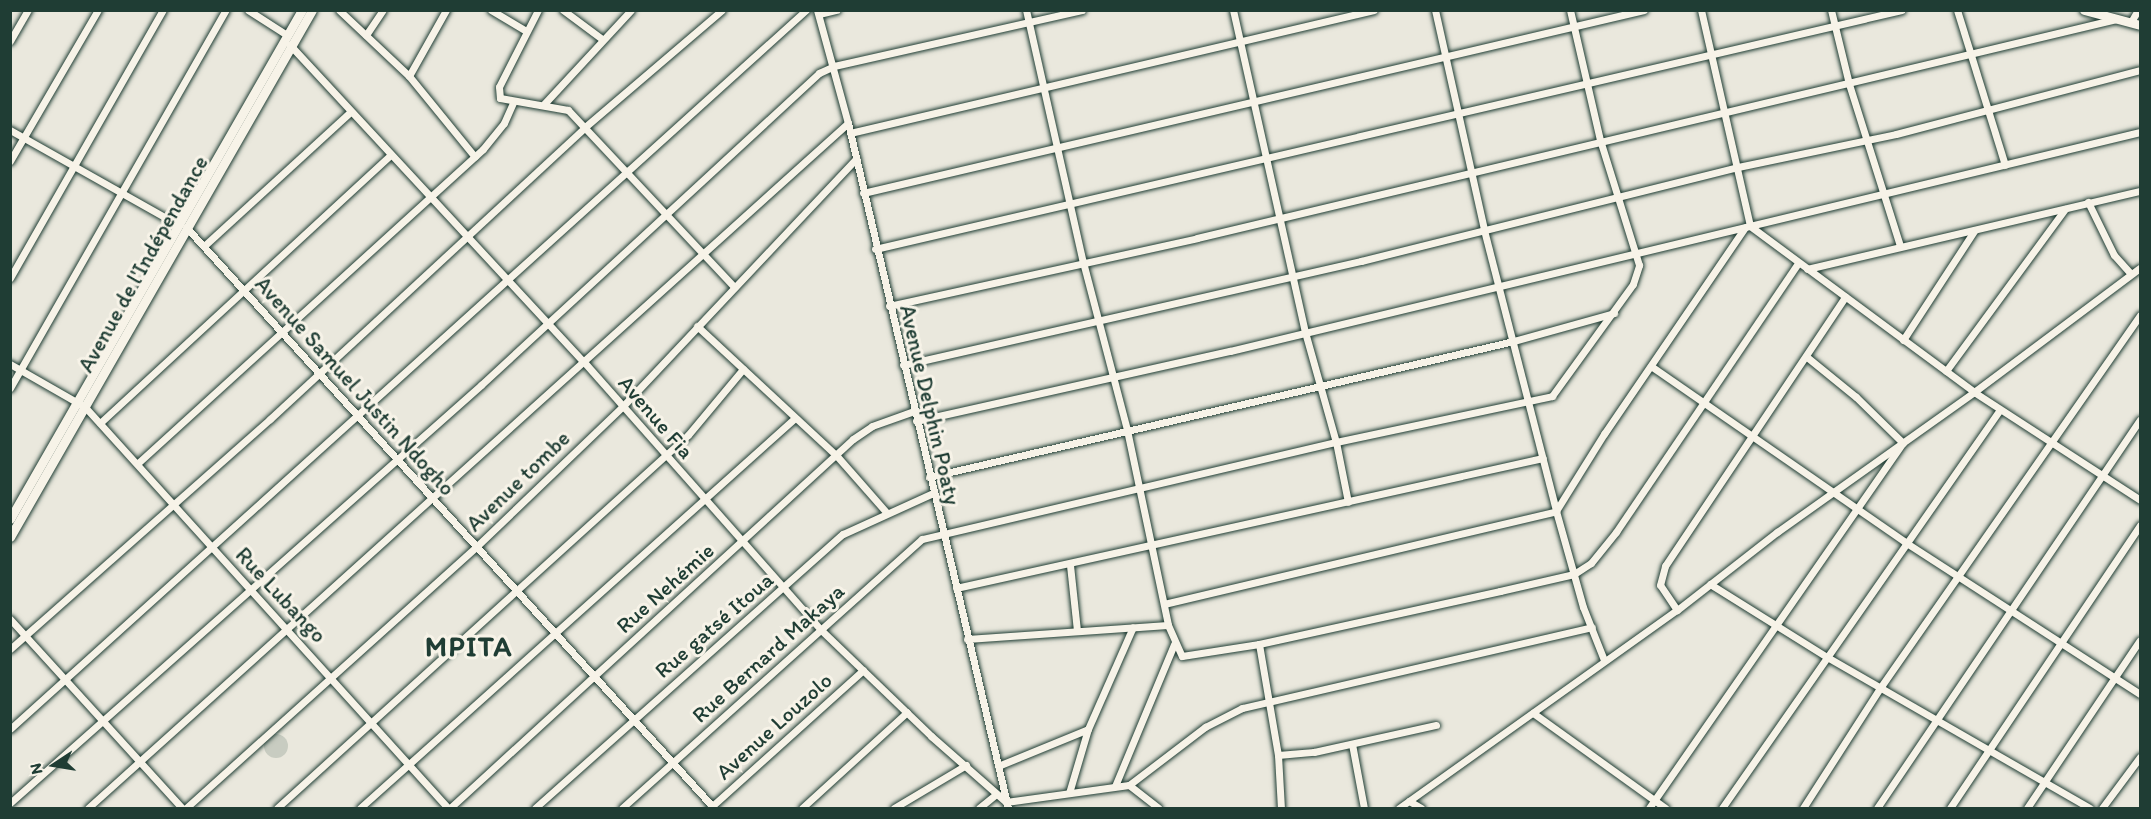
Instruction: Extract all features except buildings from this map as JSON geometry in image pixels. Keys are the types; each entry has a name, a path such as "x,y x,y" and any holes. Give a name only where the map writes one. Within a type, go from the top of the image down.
{"street":[{"path":"10,41 28,10"},
{"path":"10,161 98,10"},
{"path":"10,278 163,10"},
{"path":"10,388 123,195 226,10"},
{"name":"Avenue Fia","path":"248,10 289,40 389,156 584,362 821,630 1007,805"},
{"name":"Avenue de l'Indépendance","path":"10,537 81,404 289,40 302,10"},
{"name":"Avenue de l'Indépendance","path":"289,40 312,10"},
{"path":"339,10 409,76 475,156"},
{"path":"366,35 382,10"},
{"path":"409,76 446,10"},
{"path":"491,10 526,31"},
{"path":"538,10 499,91 500,98 513,103 562,106 585,127 734,287"},
{"path":"564,10 602,39"},
{"path":"544,105 630,10"},
{"path":"10,649 318,373 585,127 722,10"},
{"path":"10,729 625,171 806,10"},
{"path":"818,12 837,10"},
{"path":"1026,10 1083,262 1127,430 1168,625 1174,644 1182,657 1188,658 1260,644 1574,574 1591,563 1616,532 1798,263"},
{"path":"10,803 397,459 665,215 808,81 834,66 1082,10"},
{"path":"1233,10 1305,332 1336,442 1348,502"},
{"path":"850,133 1374,10"},
{"path":"1435,10 1484,230 1556,511 1574,574 1604,660"},
{"path":"1570,10 1599,140 1616,198 1638,254"},
{"path":"863,193 1644,10"},
{"path":"1701,10 1738,167 1748,226 1974,392 2140,500"},
{"path":"1831,10 1849,84 1900,246"},
{"path":"874,249 1460,115 1711,52 1902,10"},
{"path":"1957,10 1969,55 2006,165"},
{"path":"2084,10 2140,25"},
{"path":"2131,22 2138,10"},
{"name":"Avenue Delphin Poaty","path":"818,12 848,123 874,249 1007,805"},
{"path":"889,306 1279,218 1599,140 1849,84 2116,19"},
{"path":"903,365 1484,230 1738,167 1866,139 2140,70"},
{"path":"138,463 494,138 513,103"},
{"path":"204,246 350,112"},
{"path":"88,808 434,499 848,123"},
{"name":"Avenue Samuel Justin Ndogho","path":"10,130 181,226 204,246 594,677 635,718 712,808"},
{"path":"916,421 1638,254 2140,132"},
{"path":"100,423 389,156"},
{"name":"Avenue tombe","path":"184,808 476,547 623,406 856,159"},
{"path":"1807,269 2140,191"},
{"path":"2088,202 2114,255 2131,274"},
{"path":"1946,371 2065,208"},
{"path":"1164,604 1556,511 1651,366 1748,226"},
{"path":"1903,340 1974,231"},
{"name":"Rue Bernard Makaya","path":"622,808 922,539 1139,491 1336,442 1552,396 1614,313 1638,274 1638,254"},
{"path":"1399,808 1677,610 1832,492 1974,392 2140,268"},
{"path":"1677,610 1664,592 1660,577 1845,297"},
{"path":"929,477 1514,341 1614,313"},
{"path":"1803,808 1881,688 2050,441 2140,315"},
{"path":"697,326 836,455 886,512"},
{"path":"1807,357 1849,390 1903,443"},
{"name":"Rue Lubango","path":"10,364 81,404 100,423 251,591 332,675 370,723 449,808"},
{"path":"1651,366 1905,542 2140,694"},
{"path":"277,808 666,456 712,410 743,369"},
{"name":"Avenue de l'Indépendance","path":"10,519 81,404"},
{"path":"1722,808 1905,542 2000,410"},
{"name":"Rue Nehémie","path":"449,808 744,543 836,455 872,426 914,411"},
{"path":"360,808 702,498 795,418"},
{"path":"1877,808 2100,475 2140,420"},
{"path":"1649,808 1903,443"},
{"path":"956,588 1070,565 1543,458"},
{"name":"Rue gatsé Itoua","path":"535,808 843,534 886,512 933,493"},
{"path":"1950,808 1986,750 2140,525"},
{"path":"1070,565 1077,631"},
{"path":"1710,584 1827,657 2044,784 2090,808"},
{"path":"10,619 138,762 184,808"},
{"path":"967,639 1168,625"},
{"path":"1069,793 1088,729 1132,627"},
{"path":"1007,805 1069,793 1129,785 1205,727 1242,708 1592,627"},
{"path":"2027,808 2140,640"},
{"path":"1115,786 1174,644"},
{"path":"1260,644 1278,755 1281,808"},
{"name":"Avenue Louzolo","path":"712,808 863,670"},
{"path":"801,808 907,712"},
{"path":"1533,713 1665,808"},
{"path":"1278,755 1352,744 1436,725"},
{"path":"998,766 1088,729"},
{"path":"1352,744 1364,808"},
{"path":"2102,808 2139,762"},
{"path":"894,808 966,765"},
{"path":"1129,785 1158,808"},
{"path":"979,808 996,794"},
{"path":"1409,801 1421,808"}],"shaded area":[{"path":"276,734 285,737 288,746 285,755 276,758 267,755 264,746 267,737"}],"district":[{"name":"MPITA","path":"469,646"}]}
